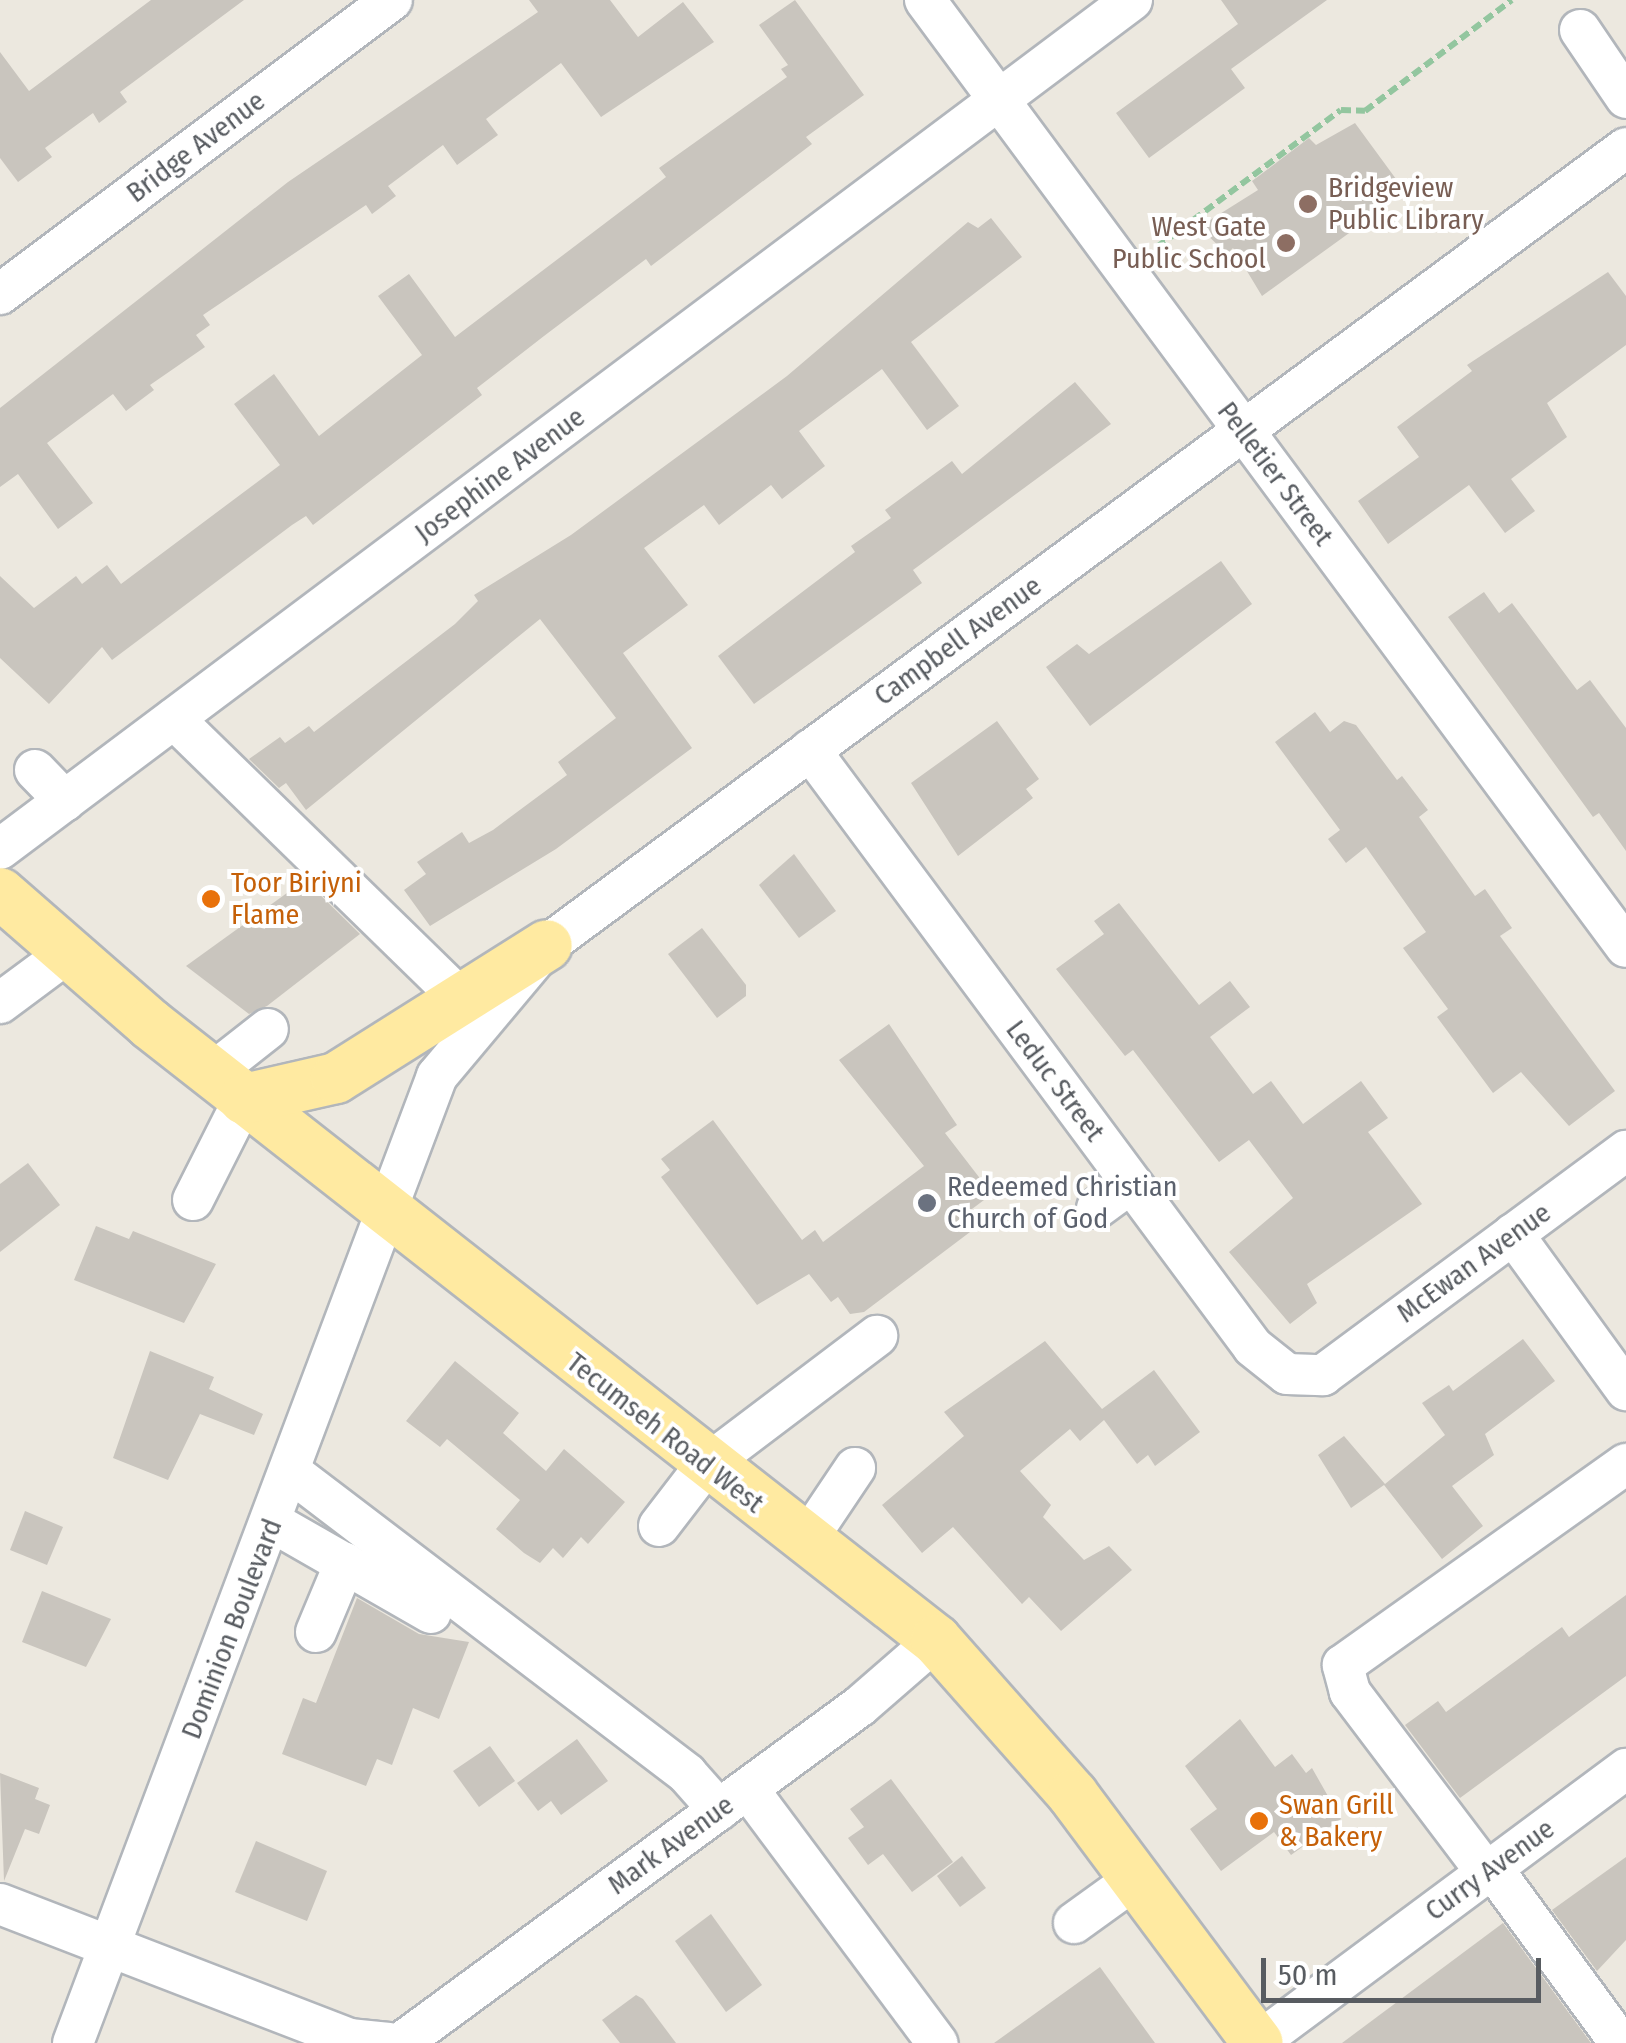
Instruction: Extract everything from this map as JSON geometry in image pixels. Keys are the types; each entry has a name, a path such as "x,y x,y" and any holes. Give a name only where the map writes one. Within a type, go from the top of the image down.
{"main road":[{"name":"Tecumseh Road West","path":"0,892 66,954 228,1086 704,1466 936,1640 1136,1879 1257,2043"},
{"path":"228,1086 336,1078 458,996 547,944"}],"street":[{"name":"Bridge Avenue","path":"0,294 392,0"},
{"name":"Pelletier Street","path":"924,0 1626,947"},
{"name":"Josephine Avenue","path":"0,849 1132,0"},
{"path":"1580,30 1626,98"},
{"name":"Campbell Avenue","path":"390,1214 437,1076 547,944 1626,148"},
{"path":"174,718 458,996"},
{"name":"Leduc Street","path":"810,750 1058,1108 1132,1183 1182,1274 1253,1347 1287,1374 1323,1374"},
{"path":"35,770 65,800"},
{"path":"0,1003 66,954"},
{"path":"193,1200 228,1086 268,1029"},
{"name":"McEwan Avenue","path":"1323,1374 1626,1151"},
{"path":"1097,1208 1132,1183"},
{"name":"Dominion Boulevard","path":"73,2043 390,1214"},
{"path":"1513,1234 1626,1390"},
{"path":"659,1526 704,1466 876,1336"},
{"path":"1620,2043 1480,1877 1350,1692 1342,1666 1626,1464"},
{"path":"806,1542 855,1468"},
{"path":"291,1472 658,1752 734,1799 937,2043"},
{"path":"272,1522 431,1613"},
{"path":"316,1632 345,1563"},
{"name":"Mark Avenue","path":"401,2043 734,1799 936,1640"},
{"name":"Curry Avenue","path":"1257,2043 1626,1769"},
{"path":"1418,1828 1480,1877"},
{"path":"1074,1923 1136,1879"},
{"path":"0,1904 349,2039 389,2043"}],"path":[{"path":"1158,247 1341,110 1365,111 1512,0"}],"building":[{"path":"151,0 244,0 120,92 127,102 99,123 93,113 45,148 52,157 18,182 0,158 0,52 29,91"},
{"path":"529,0 610,0 638,37 683,2 714,42 601,117 561,63 486,119 498,135 457,165 443,145 388,186 396,196 372,214 366,205 203,315 210,325 196,335 205,347 150,385 154,390 126,411 113,394 47,443 93,503 58,529 18,474 0,487 0,408 288,182 538,12"},
{"path":"795,0 864,95 806,137 812,144 651,266 646,259 544,336 477,388 482,395 313,525 306,516 292,525 112,660 102,647 49,704 0,658 0,576 34,608 76,576 82,584 107,565 121,584 280,465 234,404 274,374 319,436 422,355 378,296 409,274 455,337 666,177 659,168 787,77 781,69 788,65 759,25"},
{"path":"1221,0 1327,0 1231,69 1245,88 1149,158 1116,113 1238,24"},
{"name":"Bridgeview Public Library","path":"1355,123 1396,179 1380,190 1381,210 1262,296 1233,248 1227,254 1199,227 1258,190 1252,181 1309,138 1316,145"},
{"path":"991,218 1022,257 911,342 959,406 927,430 882,369 799,431 825,466 782,499 771,485 719,525 704,505 644,548 688,605 623,653 692,748 556,849 430,926 404,890 426,874 417,862 462,832 469,843 493,830 567,775 558,762 616,718 540,619 306,810 286,783 279,788 249,759 280,737 285,743 309,726 314,732 455,624 478,601 474,595 571,535 787,376 968,222 978,228"},
{"path":"1608,272 1626,296 1626,345 1547,403 1567,437 1511,479 1535,511 1505,533 1469,485 1388,544 1358,501 1419,457 1397,427 1472,371 1467,365"},
{"path":"1075,382 1111,424 913,570 922,583 754,704 718,656 855,552 851,546 891,518 885,510 952,461 962,474"},
{"path":"1221,561 1252,604 1090,726 1046,667 1077,644 1089,654"},
{"path":"1484,592 1499,613 1512,603 1577,690 1590,680 1626,728 1626,851 1599,813 1593,817 1448,617"},
{"path":"1315,712 1330,732 1344,721 1356,725 1397,780 1402,776 1428,810 1419,817 1475,896 1485,889 1512,928 1500,936 1615,1091 1569,1126 1521,1072 1493,1093 1437,1017 1448,1009 1403,948 1426,932 1366,847 1346,863 1328,839 1340,830 1275,742"},
{"path":"997,721 1039,779 1026,789 1033,798 958,856 911,783"},
{"path":"794,854 836,911 799,938 759,885"},
{"path":"305,880 360,934 267,1006 249,1014 186,966"},
{"path":"1119,903 1199,1005 1230,981 1250,1007 1210,1037 1253,1094 1271,1081 1303,1124 1361,1081 1388,1118 1368,1132 1422,1204 1307,1284 1317,1303 1290,1324 1229,1252 1293,1198 1249,1140 1219,1162 1133,1050 1125,1056 1056,969 1104,934 1094,921"},
{"path":"702,928 746,985 746,996 717,1018 668,954"},
{"name":"Redeemed Christian Church of God","path":"889,1024 957,1125 945,1133 992,1194 968,1212 978,1226 864,1312 850,1314 838,1297 831,1302 809,1274 757,1305 661,1177 670,1170 661,1159 713,1120 802,1240 815,1230 823,1242 924,1166 839,1060"},
{"path":"28,1163 60,1205 0,1252 0,1184"},
{"path":"96,1226 129,1239 133,1231 216,1264 184,1323 74,1280"},
{"path":"1523,1339 1555,1381 1485,1434 1494,1455 1452,1486 1483,1526 1442,1559 1384,1485 1351,1508 1318,1455 1344,1436 1385,1484 1445,1435 1422,1403 1449,1385 1453,1391"},
{"path":"1045,1341 1102,1409 1154,1370 1200,1432 1155,1466 1148,1455 1137,1464 1104,1420 1080,1441 1070,1429 1020,1471 1051,1505 1043,1517 1084,1560 1109,1546 1132,1570 1061,1631 1029,1597 1022,1604 953,1527 922,1553 882,1505 964,1436 944,1412"},
{"path":"150,1351 214,1377 209,1389 263,1414 254,1435 200,1414 168,1480 113,1458"},
{"path":"455,1361 519,1413 503,1433 546,1471 564,1449 625,1502 588,1544 581,1537 563,1558 553,1548 540,1563 524,1553 496,1529 520,1500 447,1439 440,1447 406,1421"},
{"path":"25,1511 63,1527 47,1565 10,1550"},
{"path":"42,1591 111,1619 86,1667 22,1642"},
{"path":"1626,1595 1626,1676 1460,1798 1405,1725 1438,1701 1446,1712 1562,1627 1569,1637"},
{"path":"357,1598 419,1634 469,1642 439,1719 413,1708 392,1765 377,1759 366,1786 282,1754 303,1698 316,1703"},
{"path":"1240,1719 1275,1767 1292,1754 1306,1773 1312,1768 1341,1819 1291,1855 1274,1832 1221,1871 1190,1829 1217,1809 1185,1766"},
{"path":"577,1739 608,1781 561,1815 551,1801 538,1811 517,1783"},
{"path":"490,1746 515,1781 479,1807 453,1771"},
{"path":"0,1773 39,1788 35,1799 50,1805 39,1834 25,1829 4,1881"},
{"path":"891,1779 953,1862 912,1892 883,1854 868,1865 848,1838 864,1827 850,1809"},
{"path":"256,1841 327,1871 307,1921 235,1892"},
{"path":"962,1856 986,1888 960,1907 937,1876"},
{"path":"1626,1857 1626,1940 1597,1971 1552,1910"},
{"path":"711,1914 762,1985 726,2012 675,1941"},
{"path":"1503,1923 1591,2043 1342,2043"},
{"path":"1100,1967 1155,2043 994,2043"},
{"path":"636,1995 676,2043 620,2043 602,2020"}],"place":[{"name":"Bridgeview Public Library","path":"1308,204"},
{"name":"West Gate Public School","path":"1286,243"},
{"name":"Toor Biriyni Flame","path":"211,899"},
{"name":"Redeemed Christian Church of God","path":"927,1203"},
{"name":"Swan Grill & Bakery","path":"1259,1821"}]}
